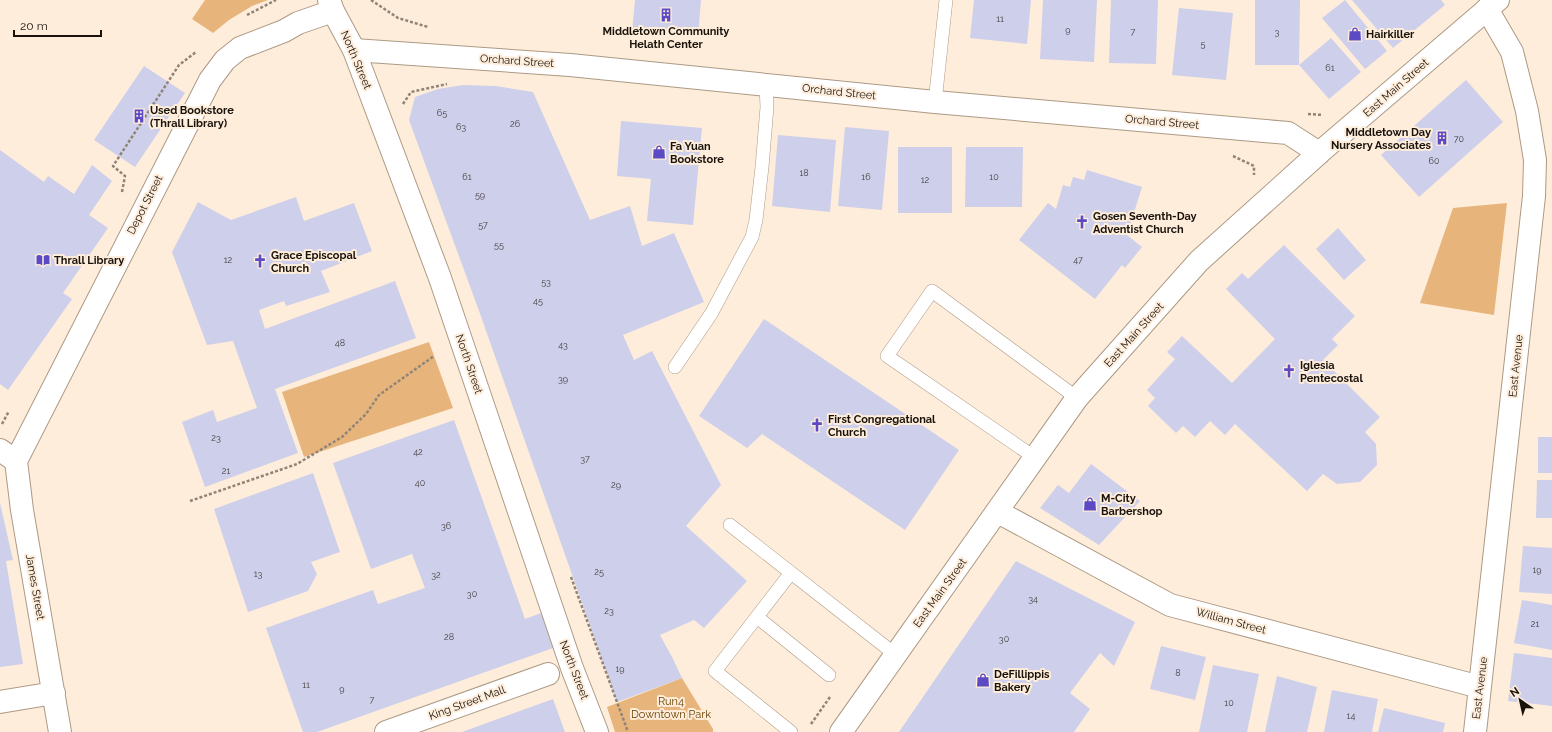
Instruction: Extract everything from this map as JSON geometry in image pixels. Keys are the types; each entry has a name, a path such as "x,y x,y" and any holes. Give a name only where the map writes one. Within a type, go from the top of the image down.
{"street":[{"name":"East Main Street","path":"841,732 998,512 1034,457 1077,398 1199,261 1319,153 1492,4"},
{"name":"East Avenue","path":"1475,732 1534,196 1536,160 1527,111 1512,52 1492,4"},
{"name":"North Street","path":"331,5 354,50 440,278 569,660 597,732"},
{"name":"Depot Street","path":"8,455 210,80 225,60 240,48 331,5"},
{"name":"Orchard Street","path":"354,50 570,64 935,102 1288,133 1319,153"},
{"name":"James Street","path":"8,455 22,510 60,732"},
{"name":"William Street","path":"998,512 1170,605 1480,687"},
{"name":"King Street Mall","path":"386,732 548,674"},
{"path":"0,702 54,693"}],"lane":[{"path":"935,102 946,0"},
{"path":"675,367 711,314 752,237 756,220 762,167 767,106 766,85"},
{"path":"1034,457 887,356 932,291 1077,398"},
{"path":"730,526 896,655"},
{"path":"790,574 715,671 791,732"},
{"path":"757,617 829,675"}],"path":[{"path":"411,92 453,83"},
{"path":"1226,154 1254,166 1254,182"},
{"path":"190,501 297,464 342,437 366,414 379,395 434,356"},
{"path":"809,726 832,695"}],"green space":[{"path":"205,0 268,0 252,6 229,20 213,33 192,19"},
{"path":"1507,203 1494,315 1420,303 1453,208"},
{"path":"429,342 453,408 304,457 282,392"},
{"name":"Run4 Downtown Park","path":"682,678 713,729 713,732 615,732 607,707"}],"building":[{"name":"Middletown Community Helath Center","path":"635,0 701,0 698,36 632,31"},
{"path":"974,0 1031,0 1027,44 970,38"},
{"path":"1043,0 1097,0 1094,62 1040,59"},
{"path":"1111,0 1158,0 1156,64 1109,63"},
{"path":"1255,0 1300,0 1299,65 1255,65"},
{"name":"Hairkiller","path":"1345,0 1387,51 1365,69 1322,18"},
{"path":"1352,0 1441,0 1445,5 1393,48"},
{"path":"1179,8 1233,13 1226,80 1172,75"},
{"path":"1331,38 1361,72 1329,99 1299,65"},
{"name":"Used Bookstore (Thrall Library)","path":"144,66 185,93 135,167 94,140"},
{"name":"Middletown Day Nursery Associates","path":"1466,80 1503,122 1419,197 1381,155"},
{"path":"463,85 496,86 533,92 590,220 630,206 642,246 674,233 704,302 623,335 634,360 652,351 721,485 686,526 747,581 704,628 694,620 660,635 682,678 617,702 478,308 409,120 415,97 438,89"},
{"name":"Fa Yuan Bookstore","path":"621,121 702,128 693,225 647,221 651,179 617,176"},
{"path":"845,127 889,131 882,210 838,206"},
{"path":"778,135 836,140 830,212 772,206"},
{"path":"898,147 952,147 952,213 898,213"},
{"path":"966,147 1023,147 1022,207 965,207"},
{"name":"Thrall Library","path":"0,150 44,182 48,176 74,194 92,165 112,181 89,215 108,228 63,293 72,299 8,390 0,384"},
{"name":"Gosen Seventh-Day Adventist Church","path":"1087,170 1142,187 1127,235 1142,247 1125,268 1122,265 1095,299 1019,240 1048,203 1056,209 1063,185 1070,187 1073,177 1084,180"},
{"path":"296,197 304,221 354,203 372,251 321,271 330,292 286,306 284,301 259,310 265,329 395,281 416,338 275,389 298,453 205,487 182,422 213,410 217,422 257,408 233,341 207,345 172,252 198,202 231,220"},
{"path":"1338,228 1366,260 1344,280 1316,249"},
{"name":"Iglesia Pentecostal","path":"1284,245 1355,316 1332,339 1338,345 1323,360 1380,417 1365,432 1376,444 1377,465 1360,482 1337,484 1323,474 1307,491 1235,424 1225,435 1210,421 1195,437 1183,426 1176,433 1148,406 1155,398 1147,390 1175,359 1167,352 1182,336 1232,383 1275,339 1226,289 1242,273 1248,279"},
{"name":"First Congregational Church","path":"764,319 959,450 905,530 762,434 747,448 699,416"},
{"path":"454,420 525,619 544,612 556,647 317,732 303,732 266,628 373,590 378,604 425,588 412,554 371,569 333,463"},
{"path":"1538,437 1552,437 1552,473 1538,473"},
{"name":"M-City Barbershop","path":"1091,464 1140,501 1099,545 1040,508 1058,485 1069,493"},
{"path":"313,473 340,552 311,562 317,574 308,591 248,612 214,509"},
{"path":"1537,480 1552,480 1552,518 1536,518"},
{"path":"0,503 13,560 6,561 23,664 0,667"},
{"path":"1523,546 1552,548 1552,594 1519,592"},
{"path":"1016,561 1135,622 1114,666 1100,653 1070,693 1090,709 1074,732 899,732"},
{"path":"1522,600 1552,605 1552,650 1514,643"},
{"path":"1161,646 1206,657 1195,700 1150,689"},
{"path":"1514,653 1552,658 1552,706 1508,701"},
{"path":"1213,665 1259,674 1247,732 1199,732"},
{"path":"1277,676 1317,687 1307,732 1265,732"},
{"path":"1332,690 1378,699 1372,732 1324,732"},
{"path":"553,699 565,732 462,732"},
{"path":"1384,708 1445,723 1443,732 1378,732"}],"place":[{"name":"Middletown Community Helath Center","path":"666,15"},
{"name":"Hairkiller","path":"1355,34"},
{"name":"Used Bookstore (Thrall Library)","path":"139,116"},
{"name":"Middletown Day Nursery Associates","path":"1442,138"},
{"name":"Fa Yuan Bookstore","path":"659,152"},
{"name":"Gosen Seventh-Day Adventist Church","path":"1082,222"},
{"name":"Thrall Library","path":"43,260"},
{"name":"Grace Episcopal Church","path":"260,261"},
{"name":"Iglesia Pentecostal","path":"1289,371"},
{"name":"First Congregational Church","path":"817,425"},
{"name":"M-City Barbershop","path":"1090,504"},
{"name":"DeFillippis Bakery","path":"983,680"}]}
